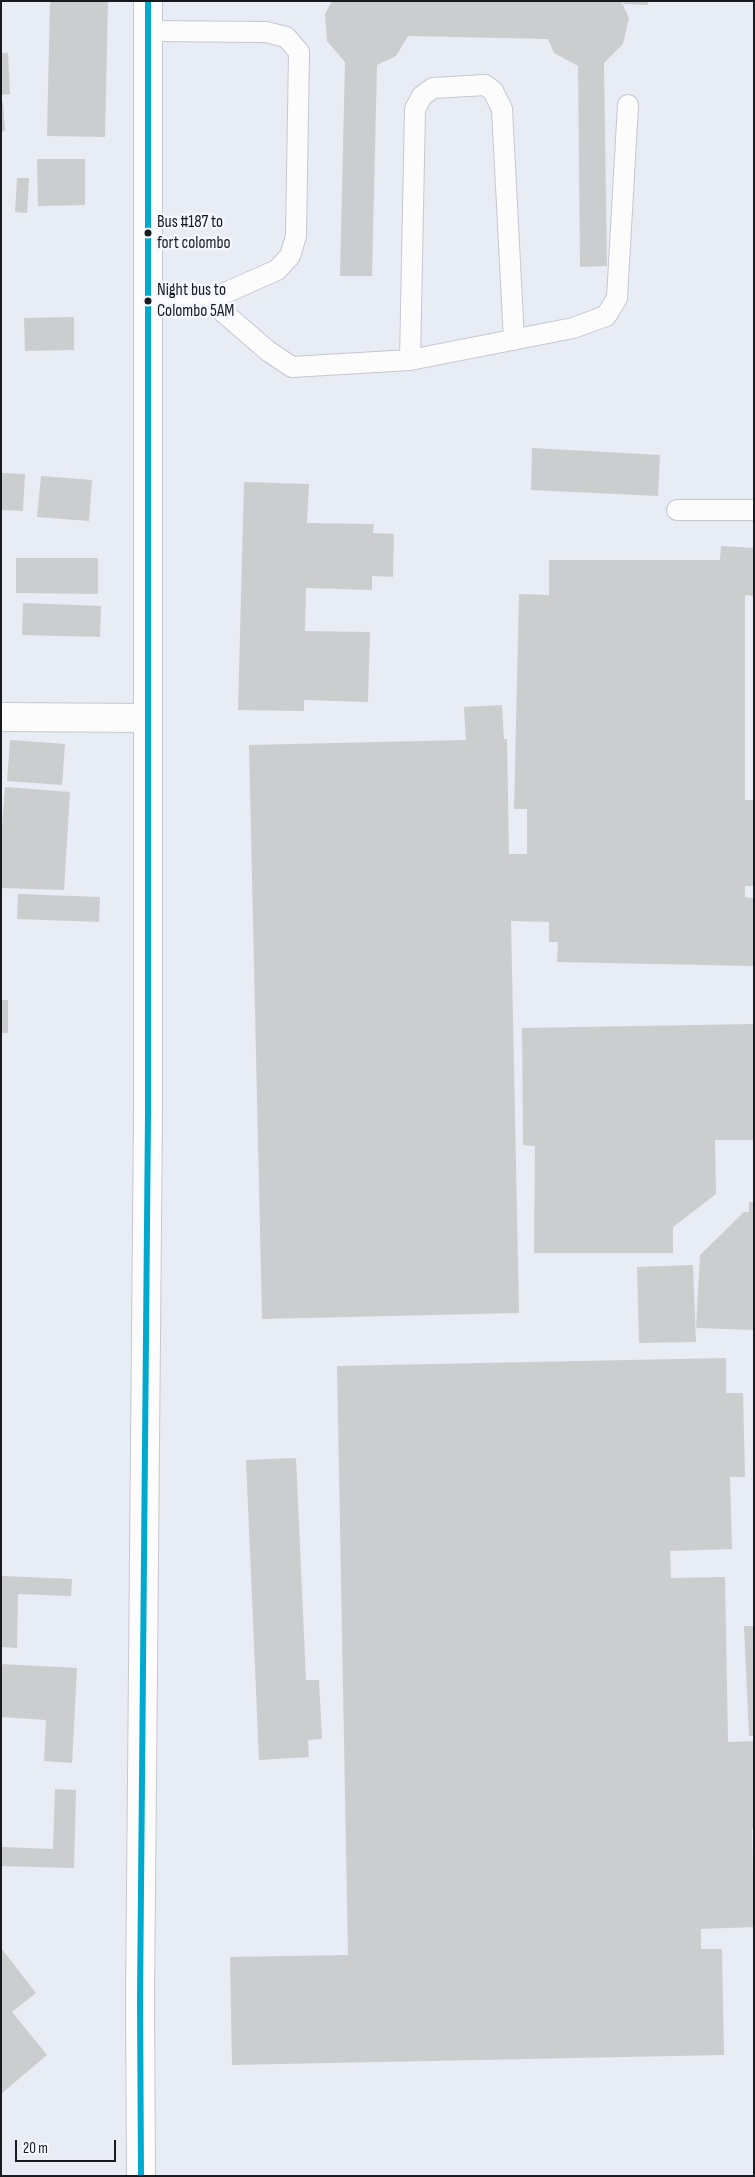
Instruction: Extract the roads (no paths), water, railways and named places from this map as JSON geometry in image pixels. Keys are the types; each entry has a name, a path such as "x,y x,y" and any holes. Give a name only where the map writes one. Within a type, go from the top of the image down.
{"main road":[{"path":"141,2176 140,1979 148,1114 148,1"},
{"path":"1,717 148,718"}],"lane":[{"path":"148,31 266,32 286,37 299,52 296,236 290,256 277,270 209,300 149,300"},
{"path":"410,360 414,109 422,96 433,88 485,85 493,91 502,109 514,340"},
{"path":"209,300 268,351 292,367 410,360 573,328 606,316 617,298 628,106"},
{"path":"677,510 754,510"}],"place":[{"name":"Bus #187 to fort colombo","path":"148,233"},
{"name":"Night bus to Colombo 5AM","path":"148,301"}]}
